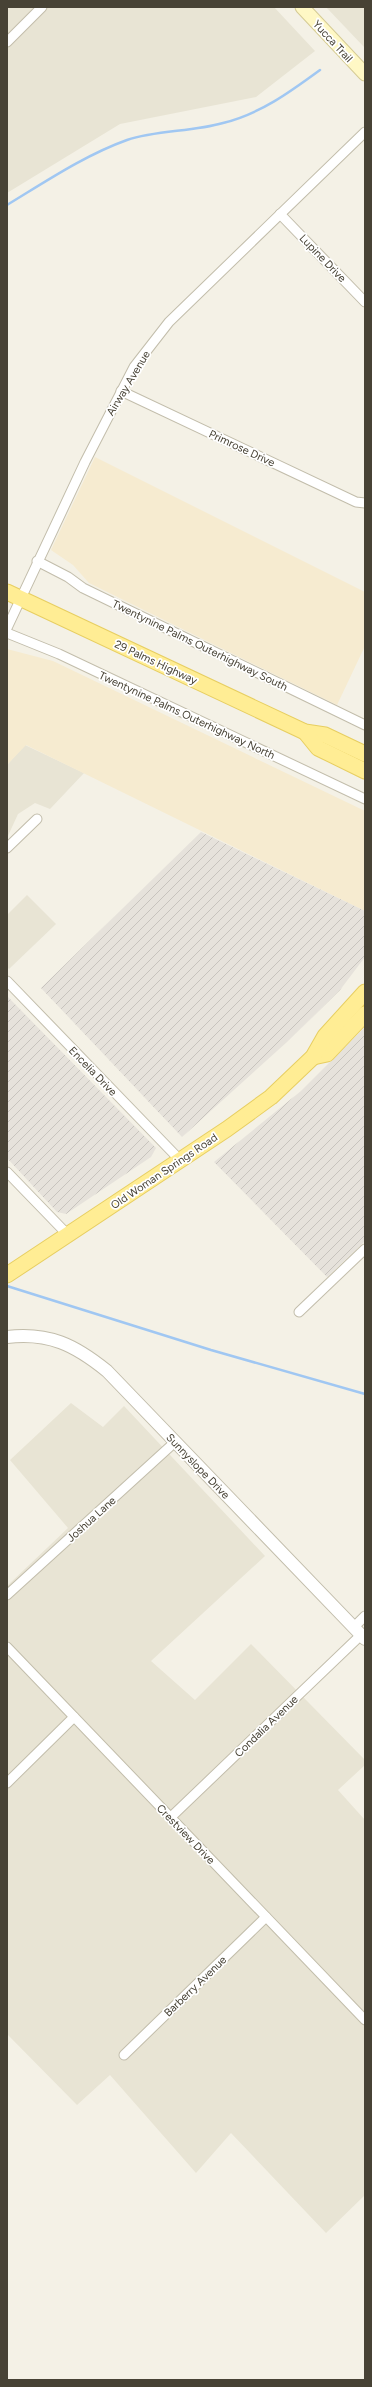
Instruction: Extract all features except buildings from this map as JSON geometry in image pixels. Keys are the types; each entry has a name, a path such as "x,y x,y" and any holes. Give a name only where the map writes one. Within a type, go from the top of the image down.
{"main road":[{"name":"Yucca Trail","path":"302,7 365,74"},
{"name":"29 Palms Highway","path":"7,592 305,732 325,735 365,754"},
{"name":"29 Palms Highway","path":"305,732 318,748 365,771"},
{"name":"Old Woman Springs Road","path":"7,1275 227,1129 270,1097 314,1057 325,1036 365,992"},
{"name":"Old Woman Springs Road","path":"314,1057 327,1054 365,1014"}],"street":[{"path":"7,42 42,7"},
{"name":"Airway Avenue","path":"7,628 22,598 37,561 121,390 134,368 169,322 365,132"},
{"name":"Lupine Drive","path":"280,214 365,302"},
{"name":"Primrose Drive","path":"121,390 356,502 365,503"},
{"name":"Twentynine Palms Outerhighway South","path":"37,561 68,577 82,588 365,725"},
{"name":"Twentynine Palms Outerhighway North","path":"7,633 59,654 365,799"},
{"path":"7,848 37,819"},
{"name":"Encelia Drive","path":"7,981 180,1160"},
{"path":"7,1172 68,1235"},
{"path":"299,1312 365,1249"},
{"name":"Sunnyslope Drive","path":"7,1337 23,1335 49,1338 66,1343 90,1357 107,1371 360,1634"},
{"name":"Joshua Lane","path":"7,1595 175,1442"},
{"name":"Condalia Avenue","path":"170,1817 360,1634 365,1616"},
{"name":"Crestview Drive","path":"7,1647 266,1916 363,2013"},
{"path":"7,1783 74,1717"},
{"name":"Barberry Avenue","path":"124,2055 266,1916"}],"shaded area":[{"path":"7,7 274,7 315,51 256,97 120,124 7,193"},
{"path":"326,7 365,7 365,48"},
{"path":"95,457 365,592 365,646 337,705 89,583 73,565 51,550"},
{"path":"7,649 53,661 365,811 365,911 26,745 7,765"},
{"path":"25,745 84,773 50,809 35,803 18,814 7,838 7,765"},
{"path":"201,832 365,911 365,957 340,990 287,1042 182,1137 41,988"},
{"path":"27,895 56,924 9,969 7,967 7,915"},
{"path":"7,996 156,1148 151,1157 66,1214 57,1212 7,1158"},
{"path":"365,1027 365,1241 327,1277 214,1162 301,1091"},
{"path":"71,1403 103,1427 124,1406 265,1556 151,1661 195,1700 251,1644 365,1760 365,1765 338,1790 365,1820 365,2195 326,2233 231,2133 196,2173 110,2075 77,2105 7,2034 7,1586 68,1528 10,1460"}],"waterway":[{"path":"7,205 66,170 111,146 150,134 211,126 237,119 274,101 320,70"},
{"path":"7,1286 211,1350 365,1394"}]}
